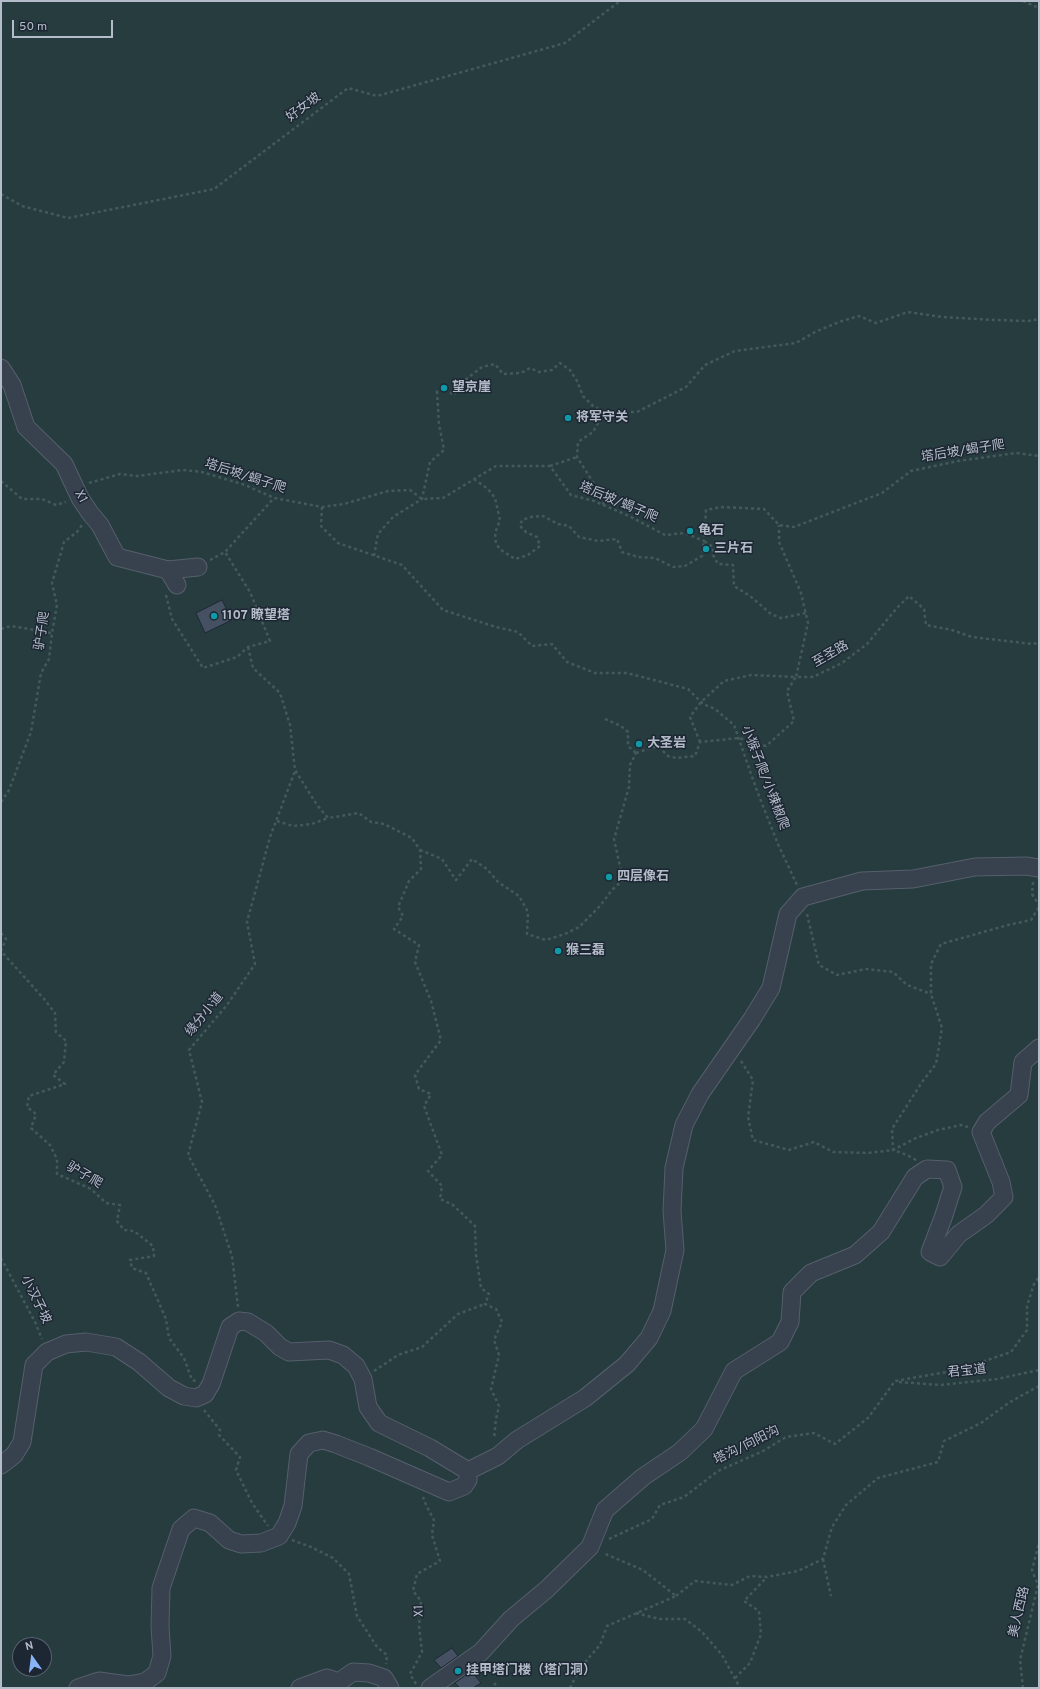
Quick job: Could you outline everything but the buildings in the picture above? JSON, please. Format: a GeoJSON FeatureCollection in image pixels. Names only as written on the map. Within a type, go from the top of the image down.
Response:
{"type":"FeatureCollection","features":[{"type":"Feature","properties":{"kind":"lane","name":"X1"},"geometry":{"type":"LineString","coordinates":[[1,368],[12,385],[26,427],[64,464],[90,513],[100,525],[118,557],[168,570],[198,567]]}},
{"type":"Feature","properties":{"kind":"lane"},"geometry":{"type":"LineString","coordinates":[[168,570],[171,587]]}},
{"type":"Feature","properties":{"kind":"lane"},"geometry":{"type":"LineString","coordinates":[[468,1471],[498,1456],[517,1440],[585,1398],[628,1364],[649,1338],[662,1311],[675,1250],[672,1211],[674,1168],[684,1125],[700,1094],[752,1019],[771,988],[788,914],[803,897],[862,882],[913,879],[976,867],[1037,868]]}},
{"type":"Feature","properties":{"kind":"lane"},"geometry":{"type":"LineString","coordinates":[[430,1688],[480,1652],[511,1620],[547,1589],[590,1547],[605,1510],[643,1477],[680,1452],[704,1429],[734,1371],[780,1342],[790,1322],[792,1292],[812,1273],[855,1255],[881,1232],[915,1178],[927,1169],[947,1170],[953,1187],[930,1252],[940,1256],[959,1234],[986,1215],[1004,1197],[1001,1182],[981,1132],[987,1122],[1019,1095],[1023,1062],[1039,1048]]}},
{"type":"Feature","properties":{"kind":"lane"},"geometry":{"type":"LineString","coordinates":[[1,1465],[14,1455],[22,1442],[34,1365],[47,1352],[66,1344],[86,1342],[116,1347],[139,1362],[169,1388],[184,1396],[196,1398],[205,1394],[211,1384],[230,1327],[239,1321],[248,1322],[266,1333],[280,1347],[289,1352],[330,1350],[344,1354],[356,1366],[364,1379],[368,1407],[379,1423],[430,1448],[468,1471]]}},
{"type":"Feature","properties":{"kind":"lane"},"geometry":{"type":"LineString","coordinates":[[78,1688],[99,1680],[128,1685],[145,1682],[157,1674],[162,1656],[160,1626],[161,1588],[181,1529],[194,1518],[210,1523],[229,1540],[241,1544],[261,1543],[279,1536],[287,1523],[293,1506],[300,1454],[309,1443],[323,1440],[330,1442],[369,1457],[448,1492],[464,1486],[468,1480],[468,1471]]}},
{"type":"Feature","properties":{"kind":"lane"},"geometry":{"type":"LineString","coordinates":[[300,1688],[327,1678],[338,1685],[353,1672],[369,1673],[384,1678],[390,1688]]}},
{"type":"Feature","properties":{"kind":"path","name":"好女坡"},"geometry":{"type":"LineString","coordinates":[[1,194],[22,206],[68,218],[214,189],[348,88],[377,96],[565,43],[620,1]]}},
{"type":"Feature","properties":{"kind":"path"},"geometry":{"type":"LineString","coordinates":[[1023,1],[1039,8]]}},
{"type":"Feature","properties":{"kind":"path"},"geometry":{"type":"LineString","coordinates":[[422,499],[430,462],[444,450],[439,424],[438,390],[444,388],[454,394],[466,380],[482,367],[495,364],[503,374],[521,373],[530,368],[539,372],[552,370],[560,363],[570,370],[583,396],[593,406],[604,412],[637,412],[686,387],[704,365],[735,351],[796,343],[821,330],[859,316],[876,323],[908,312],[942,317],[995,320],[1028,321],[1039,319]]}},
{"type":"Feature","properties":{"kind":"path"},"geometry":{"type":"LineString","coordinates":[[604,412],[594,432],[578,442],[577,457],[598,490],[604,506]]}},
{"type":"Feature","properties":{"kind":"path","name":"塔后坡/蝎子爬"},"geometry":{"type":"LineString","coordinates":[[779,526],[794,527],[882,493],[911,471],[958,460],[1016,453],[1039,456]]}},
{"type":"Feature","properties":{"kind":"path"},"geometry":{"type":"LineString","coordinates":[[374,556],[378,534],[393,517],[422,499],[443,498],[496,466],[550,466],[577,457]]}},
{"type":"Feature","properties":{"kind":"path","name":"塔后坡/蝎子爬"},"geometry":{"type":"LineString","coordinates":[[550,466],[571,495],[629,516],[665,534],[684,533],[704,541]]}},
{"type":"Feature","properties":{"kind":"path","name":"塔后坡/蝎子爬"},"geometry":{"type":"LineString","coordinates":[[1,481],[22,499],[42,499],[56,504],[78,492],[120,474],[137,476],[183,470],[202,472],[244,485],[274,498],[322,507],[344,504],[388,491],[410,490],[422,499]]}},
{"type":"Feature","properties":{"kind":"path"},"geometry":{"type":"LineString","coordinates":[[474,479],[488,489],[495,498],[500,520],[495,532],[496,544],[501,550],[515,559],[528,555],[540,546],[538,536],[526,532],[520,526],[522,520],[531,517],[543,516],[558,524],[568,526],[579,537],[598,541],[617,540],[622,552],[638,557],[655,558],[673,567],[685,566],[702,556],[706,510],[721,507],[764,509],[779,526],[779,542],[801,593],[808,623],[796,677],[787,691],[794,721],[766,746],[739,738],[700,742]]}},
{"type":"Feature","properties":{"kind":"path"},"geometry":{"type":"LineString","coordinates":[[171,587],[172,619],[203,668],[237,657],[248,647],[270,641],[250,592],[225,552],[274,498]]}},
{"type":"Feature","properties":{"kind":"path","name":"小猴子爬/小辣椒爬"},"geometry":{"type":"LineString","coordinates":[[322,507],[321,526],[338,543],[402,564],[443,610],[496,627],[518,632],[532,646],[552,644],[567,662],[595,673],[627,673],[688,689],[701,702],[715,709],[734,725],[757,791],[778,844],[803,897],[818,965],[837,975],[866,969],[892,972],[907,985],[932,994]]}},
{"type":"Feature","properties":{"kind":"path","name":"驴子爬"},"geometry":{"type":"LineString","coordinates":[[1,802],[9,790],[31,732],[41,673],[49,659],[57,605],[52,583],[64,542],[77,532],[90,513]]}},
{"type":"Feature","properties":{"kind":"path"},"geometry":{"type":"LineString","coordinates":[[704,541],[713,547],[713,554],[718,564],[733,565],[734,586],[750,596],[771,614],[781,618],[806,613]]}},
{"type":"Feature","properties":{"kind":"path","name":"至圣路"},"geometry":{"type":"LineString","coordinates":[[796,677],[813,677],[842,663],[867,644],[896,609],[909,596],[924,609],[926,625],[972,636],[1032,644],[1039,643]]}},
{"type":"Feature","properties":{"kind":"path"},"geometry":{"type":"LineString","coordinates":[[1,629],[11,626],[52,633]]}},
{"type":"Feature","properties":{"kind":"path"},"geometry":{"type":"LineString","coordinates":[[248,647],[253,668],[280,693],[290,725],[295,770],[317,805],[328,818]]}},
{"type":"Feature","properties":{"kind":"path"},"geometry":{"type":"LineString","coordinates":[[420,850],[442,859],[456,880],[472,859],[487,869],[498,882],[519,896],[528,912],[527,934],[546,940],[564,934],[579,927],[623,880],[614,839],[629,786],[630,765],[636,753],[658,746],[668,756],[676,758],[695,756],[700,742],[690,717],[701,702],[724,681],[751,675],[796,677]]}},
{"type":"Feature","properties":{"kind":"path"},"geometry":{"type":"LineString","coordinates":[[605,719],[621,726],[628,732],[628,746],[636,753]]}},
{"type":"Feature","properties":{"kind":"path","name":"缘分小道"},"geometry":{"type":"LineString","coordinates":[[239,1321],[232,1256],[215,1205],[188,1155],[202,1102],[189,1050],[227,1005],[255,964],[247,922],[270,837],[295,770]]}},
{"type":"Feature","properties":{"kind":"path"},"geometry":{"type":"LineString","coordinates":[[277,821],[293,826],[312,824],[328,818],[359,813],[371,822],[384,824],[412,838],[420,850],[422,869],[409,881],[398,907],[403,916],[394,930],[419,944],[415,962],[431,1001],[441,1040],[415,1075],[419,1089],[430,1094],[424,1106],[442,1155],[428,1171],[442,1186],[440,1199],[453,1205],[475,1226],[476,1256],[481,1288],[489,1294],[484,1304],[458,1314],[422,1346],[398,1355],[364,1379]]}},
{"type":"Feature","properties":{"kind":"path"},"geometry":{"type":"LineString","coordinates":[[893,1150],[892,1129],[922,1082],[936,1064],[942,1028],[932,994],[932,964],[941,944],[1031,920],[1039,906],[1032,894],[1037,868]]}},
{"type":"Feature","properties":{"kind":"path","name":"驴子爬"},"geometry":{"type":"LineString","coordinates":[[1,933],[6,939],[1,951],[55,1013],[56,1032],[66,1041],[64,1062],[53,1075],[65,1084],[29,1096],[27,1108],[36,1114],[31,1128],[50,1145],[57,1159],[57,1174],[91,1189],[106,1203],[120,1205],[117,1221],[124,1230],[134,1231],[153,1246],[154,1256],[130,1260],[132,1268],[146,1273],[166,1319],[169,1338],[184,1358],[192,1380],[202,1382]]}},
{"type":"Feature","properties":{"kind":"path"},"geometry":{"type":"LineString","coordinates":[[732,1047],[753,1080],[748,1117],[753,1140],[789,1150],[814,1142],[833,1152],[868,1153],[893,1150],[916,1138],[938,1130],[961,1125],[981,1132]]}},
{"type":"Feature","properties":{"kind":"path"},"geometry":{"type":"LineString","coordinates":[[893,1150],[907,1155],[927,1169]]}},
{"type":"Feature","properties":{"kind":"path","name":"小汉子坡"},"geometry":{"type":"LineString","coordinates":[[1,1258],[35,1322],[47,1352]]}},
{"type":"Feature","properties":{"kind":"path"},"geometry":{"type":"LineString","coordinates":[[895,1381],[958,1370],[1011,1352],[1027,1330],[1027,1306],[1034,1284],[1039,1277]]}},
{"type":"Feature","properties":{"kind":"path"},"geometry":{"type":"LineString","coordinates":[[484,1304],[496,1310],[502,1322],[494,1340],[499,1355],[491,1389],[500,1406],[496,1419],[494,1439],[490,1446]]}},
{"type":"Feature","properties":{"kind":"path","name":"君宝道"},"geometry":{"type":"LineString","coordinates":[[895,1381],[940,1385],[997,1379],[1039,1370]]}},
{"type":"Feature","properties":{"kind":"path","name":"塔沟/向阳沟"},"geometry":{"type":"LineString","coordinates":[[590,1547],[652,1519],[660,1505],[684,1497],[718,1471],[762,1451],[786,1437],[814,1433],[835,1444],[868,1418],[895,1381]]}},
{"type":"Feature","properties":{"kind":"path"},"geometry":{"type":"LineString","coordinates":[[832,1596],[823,1559],[832,1527],[846,1505],[878,1478],[938,1462],[944,1441],[981,1423],[1010,1402],[1039,1386]]}},
{"type":"Feature","properties":{"kind":"path","name":"X1"},"geometry":{"type":"LineString","coordinates":[[416,1478],[427,1507],[434,1520],[432,1535],[440,1561],[418,1574],[413,1591],[421,1601],[420,1626],[422,1652],[410,1674],[419,1688]]}},
{"type":"Feature","properties":{"kind":"path","name":"美人西路"},"geometry":{"type":"LineString","coordinates":[[1023,1688],[1020,1660],[1038,1585],[1032,1570],[1039,1543]]}},
{"type":"Feature","properties":{"kind":"path"},"geometry":{"type":"LineString","coordinates":[[590,1547],[643,1570],[676,1596]]}},
{"type":"Feature","properties":{"kind":"path"},"geometry":{"type":"LineString","coordinates":[[570,1688],[580,1668],[600,1645],[607,1626],[676,1596],[695,1581],[732,1585],[750,1576],[767,1577],[798,1571],[823,1559]]}},
{"type":"Feature","properties":{"kind":"path"},"geometry":{"type":"LineString","coordinates":[[735,1678],[750,1663],[761,1634],[759,1611],[744,1601],[767,1577]]}},
{"type":"Feature","properties":{"kind":"path"},"geometry":{"type":"LineString","coordinates":[[636,1613],[659,1619],[685,1619],[702,1632],[722,1655],[740,1688]]}},
{"type":"Feature","properties":{"kind":"path"},"geometry":{"type":"LineString","coordinates":[[494,1683],[498,1688]]}},
{"type":"Feature","properties":{"kind":"green space"},"geometry":{"type":"Polygon","coordinates":[[[1,1],[1039,1],[1039,1688],[1,1688],[1,1]]]}},
{"type":"Feature","properties":{"kind":"place","name":"望京崖"},"geometry":{"type":"Point","coordinates":[444,388]}},
{"type":"Feature","properties":{"kind":"place","name":"将军守关"},"geometry":{"type":"Point","coordinates":[568,418]}},
{"type":"Feature","properties":{"kind":"place","name":"龟石"},"geometry":{"type":"Point","coordinates":[690,531]}},
{"type":"Feature","properties":{"kind":"place","name":"三片石"},"geometry":{"type":"Point","coordinates":[706,549]}},
{"type":"Feature","properties":{"kind":"place","name":"1107 瞭望塔"},"geometry":{"type":"Point","coordinates":[214,616]}},
{"type":"Feature","properties":{"kind":"place","name":"大圣岩"},"geometry":{"type":"Point","coordinates":[639,744]}},
{"type":"Feature","properties":{"kind":"place","name":"四层像石"},"geometry":{"type":"Point","coordinates":[609,877]}},
{"type":"Feature","properties":{"kind":"place","name":"猴三磊"},"geometry":{"type":"Point","coordinates":[558,951]}},
{"type":"Feature","properties":{"kind":"place","name":"挂甲塔门楼（塔门洞）"},"geometry":{"type":"Point","coordinates":[458,1671]}}]}
